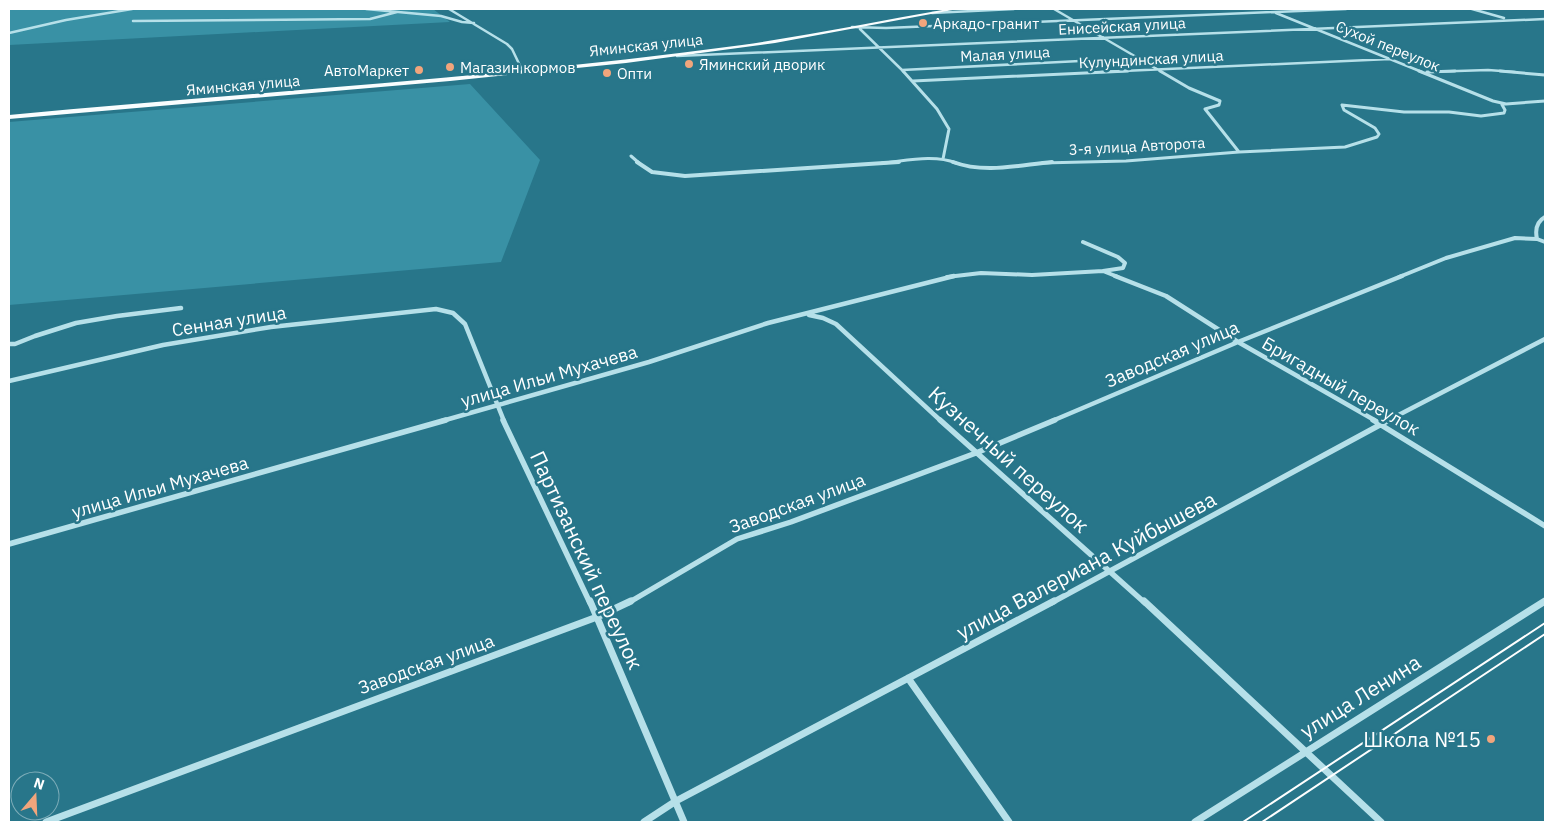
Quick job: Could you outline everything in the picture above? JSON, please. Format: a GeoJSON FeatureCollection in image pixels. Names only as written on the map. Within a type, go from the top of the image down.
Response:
{"type":"FeatureCollection","features":[{"type":"Feature","properties":{"kind":"main road","name":"Яминская улица"},"geometry":{"type":"LineString","coordinates":[[9,117],[385,85],[670,56],[756,44],[955,9]]}},
{"type":"Feature","properties":{"kind":"street"},"geometry":{"type":"LineString","coordinates":[[9,33],[66,20],[132,9]]}},
{"type":"Feature","properties":{"kind":"street"},"geometry":{"type":"LineString","coordinates":[[366,9],[441,16],[462,22],[474,23]]}},
{"type":"Feature","properties":{"kind":"street"},"geometry":{"type":"LineString","coordinates":[[449,9],[507,44],[512,49],[523,72]]}},
{"type":"Feature","properties":{"kind":"street"},"geometry":{"type":"LineString","coordinates":[[929,13],[1014,9]]}},
{"type":"Feature","properties":{"kind":"street"},"geometry":{"type":"LineString","coordinates":[[1054,9],[1189,88],[1220,101],[1219,104],[1205,109],[1239,152]]}},
{"type":"Feature","properties":{"kind":"street","name":"Сухой переулок"},"geometry":{"type":"LineString","coordinates":[[1266,9],[1501,103]]}},
{"type":"Feature","properties":{"kind":"street"},"geometry":{"type":"LineString","coordinates":[[852,27],[886,28],[1346,9]]}},
{"type":"Feature","properties":{"kind":"street"},"geometry":{"type":"LineString","coordinates":[[1472,9],[1509,20]]}},
{"type":"Feature","properties":{"kind":"street"},"geometry":{"type":"LineString","coordinates":[[132,22],[370,19],[397,12]]}},
{"type":"Feature","properties":{"kind":"street","name":"Енисейская улица"},"geometry":{"type":"LineString","coordinates":[[670,56],[1545,19]]}},
{"type":"Feature","properties":{"kind":"street"},"geometry":{"type":"LineString","coordinates":[[852,27],[864,31],[902,70],[931,102],[949,128],[943,159]]}},
{"type":"Feature","properties":{"kind":"street","name":"Малая улица"},"geometry":{"type":"LineString","coordinates":[[902,70],[1139,58]]}},
{"type":"Feature","properties":{"kind":"street","name":"Кулундинская улица"},"geometry":{"type":"LineString","coordinates":[[912,82],[1390,59]]}},
{"type":"Feature","properties":{"kind":"street"},"geometry":{"type":"LineString","coordinates":[[1424,73],[1488,70],[1545,76]]}},
{"type":"Feature","properties":{"kind":"street"},"geometry":{"type":"LineString","coordinates":[[1501,103],[1545,101]]}},
{"type":"Feature","properties":{"kind":"street","name":"3-я улица Авторота"},"geometry":{"type":"LineString","coordinates":[[631,156],[652,172],[693,176],[943,159],[964,166],[990,170],[1058,160],[1126,161],[1239,152],[1345,147],[1377,137],[1379,134],[1375,128],[1344,110],[1342,105],[1404,112],[1449,112],[1487,117],[1504,114],[1505,110],[1501,103]]}},
{"type":"Feature","properties":{"kind":"street"},"geometry":{"type":"LineString","coordinates":[[1545,217],[1540,220],[1535,231],[1537,239],[1545,242]]}},
{"type":"Feature","properties":{"kind":"street","name":"Заводская улица"},"geometry":{"type":"LineString","coordinates":[[46,822],[597,617],[638,598],[737,539],[791,522],[976,453],[1238,342],[1455,255],[1515,238],[1537,239]]}},
{"type":"Feature","properties":{"kind":"street"},"geometry":{"type":"LineString","coordinates":[[1084,242],[1118,257],[1125,263],[1123,268],[1103,271]]}},
{"type":"Feature","properties":{"kind":"street","name":"Бригадный переулок"},"geometry":{"type":"LineString","coordinates":[[1103,271],[1166,296],[1238,342],[1381,424],[1545,526]]}},
{"type":"Feature","properties":{"kind":"street","name":"улица Ильи Мухачева"},"geometry":{"type":"LineString","coordinates":[[9,544],[649,362],[768,324],[960,275],[981,273],[1032,275],[1103,271]]}},
{"type":"Feature","properties":{"kind":"street"},"geometry":{"type":"LineString","coordinates":[[9,350],[15,344],[53,328],[75,322],[181,308]]}},
{"type":"Feature","properties":{"kind":"street","name":"Сенная улица"},"geometry":{"type":"LineString","coordinates":[[9,380],[155,347],[271,327],[424,310],[447,310],[455,315]]}},
{"type":"Feature","properties":{"kind":"street","name":"Кузнечный переулок"},"geometry":{"type":"LineString","coordinates":[[806,314],[823,318],[836,324],[976,453],[1111,571],[1381,822]]}},
{"type":"Feature","properties":{"kind":"street","name":"Партизанский переулок"},"geometry":{"type":"LineString","coordinates":[[455,315],[465,324],[496,405],[597,617],[684,822]]}},
{"type":"Feature","properties":{"kind":"street","name":"улица Валериана Куйбышева"},"geometry":{"type":"LineString","coordinates":[[644,822],[676,802],[1545,338]]}},
{"type":"Feature","properties":{"kind":"street"},"geometry":{"type":"LineString","coordinates":[[9,344],[15,344]]}},
{"type":"Feature","properties":{"kind":"street","name":"улица Ленина"},"geometry":{"type":"LineString","coordinates":[[1195,822],[1545,601]]}},
{"type":"Feature","properties":{"kind":"street"},"geometry":{"type":"LineString","coordinates":[[908,678],[1009,822]]}},
{"type":"Feature","properties":{"kind":"shaded area"},"geometry":{"type":"Polygon","coordinates":[[[9,9],[433,9],[450,22],[9,45],[9,9]]]}},
{"type":"Feature","properties":{"kind":"shaded area"},"geometry":{"type":"Polygon","coordinates":[[[470,84],[540,160],[501,262],[9,305],[9,122],[470,84]]]}},
{"type":"Feature","properties":{"kind":"tram line"},"geometry":{"type":"LineString","coordinates":[[1243,822],[1545,623]]}},
{"type":"Feature","properties":{"kind":"tram line"},"geometry":{"type":"LineString","coordinates":[[1262,822],[1545,634]]}},
{"type":"Feature","properties":{"kind":"place","name":"Аркадо-гранит"},"geometry":{"type":"Point","coordinates":[923,23]}},
{"type":"Feature","properties":{"kind":"place","name":"Яминский дворик"},"geometry":{"type":"Point","coordinates":[689,64]}},
{"type":"Feature","properties":{"kind":"place","name":"Магазин кормов"},"geometry":{"type":"Point","coordinates":[450,67]}},
{"type":"Feature","properties":{"kind":"place","name":"АвтоМаркет"},"geometry":{"type":"Point","coordinates":[419,70]}},
{"type":"Feature","properties":{"kind":"place","name":"Опти"},"geometry":{"type":"Point","coordinates":[607,73]}},
{"type":"Feature","properties":{"kind":"place","name":"Школа №15"},"geometry":{"type":"Point","coordinates":[1491,739]}}]}
